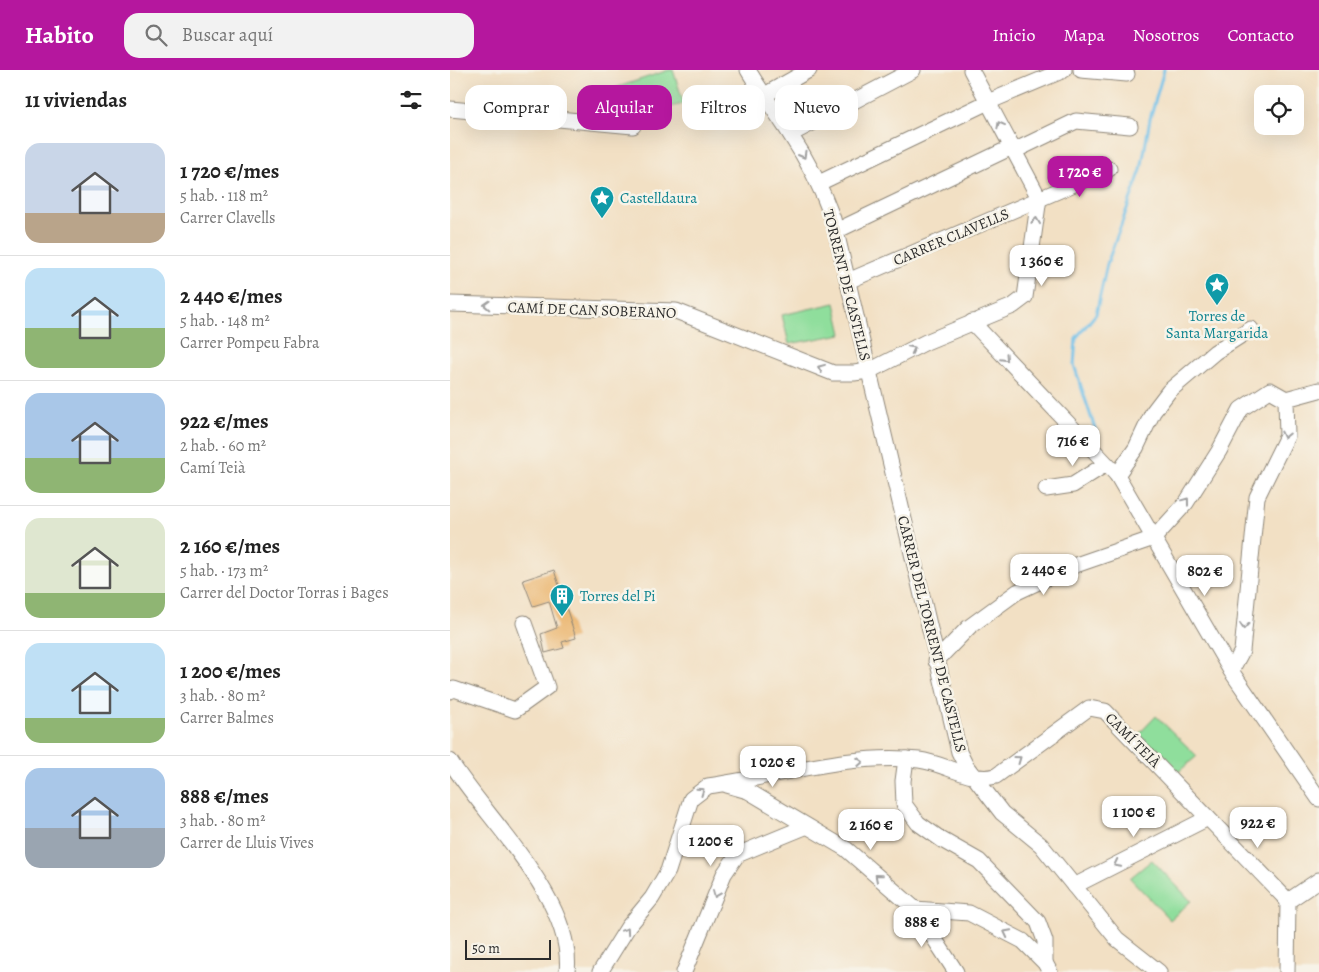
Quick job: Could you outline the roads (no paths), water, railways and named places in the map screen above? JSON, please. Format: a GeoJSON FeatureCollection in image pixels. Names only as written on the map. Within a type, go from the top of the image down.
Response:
{"type":"FeatureCollection","features":[{"type":"Feature","properties":{"kind":"street","name":"TORRENT DE CASTELLS"},"geometry":{"type":"LineString","coordinates":[[748,70],[757,85]]}},
{"type":"Feature","properties":{"kind":"street"},"geometry":{"type":"LineString","coordinates":[[765,95],[810,70]]}},
{"type":"Feature","properties":{"kind":"street"},"geometry":{"type":"LineString","coordinates":[[791,134],[913,70]]}},
{"type":"Feature","properties":{"kind":"street"},"geometry":{"type":"LineString","coordinates":[[970,70],[1040,198]]}},
{"type":"Feature","properties":{"kind":"street"},"geometry":{"type":"LineString","coordinates":[[819,183],[988,102],[1064,70]]}},
{"type":"Feature","properties":{"kind":"street"},"geometry":{"type":"LineString","coordinates":[[1081,70],[1128,74]]}},
{"type":"Feature","properties":{"kind":"street","name":"TORRENT DE CASTELLS"},"geometry":{"type":"LineString","coordinates":[[765,99],[791,134],[819,183],[836,231],[869,371]]}},
{"type":"Feature","properties":{"kind":"street"},"geometry":{"type":"LineString","coordinates":[[450,109],[577,121]]}},
{"type":"Feature","properties":{"kind":"street"},"geometry":{"type":"LineString","coordinates":[[836,231],[1012,147],[1018,148],[1076,121],[1130,126]]}},
{"type":"Feature","properties":{"kind":"street","name":"CARRER CLAVELLS"},"geometry":{"type":"LineString","coordinates":[[848,281],[1109,169]]}},
{"type":"Feature","properties":{"kind":"street","name":"CAMÍ DE CAN SOBERANO"},"geometry":{"type":"LineString","coordinates":[[450,304],[676,311],[833,373],[869,371],[926,342],[1013,306],[1025,297],[1040,198]]}},
{"type":"Feature","properties":{"kind":"street"},"geometry":{"type":"LineString","coordinates":[[972,322],[1117,475],[1231,671],[1319,799]]}},
{"type":"Feature","properties":{"kind":"street"},"geometry":{"type":"LineString","coordinates":[[1117,475],[1136,448],[1153,412],[1169,391],[1215,352],[1251,329]]}},
{"type":"Feature","properties":{"kind":"street","name":"CARRER DEL TORRENT DE CASTELLS"},"geometry":{"type":"LineString","coordinates":[[869,371],[959,752],[966,766],[1002,813],[1041,845],[1117,939],[1159,972]]}},
{"type":"Feature","properties":{"kind":"street"},"geometry":{"type":"LineString","coordinates":[[936,661],[969,627],[1017,592],[1070,567],[1154,538],[1186,503],[1219,451],[1241,409],[1270,390],[1286,399],[1319,390]]}},
{"type":"Feature","properties":{"kind":"street"},"geometry":{"type":"LineString","coordinates":[[1231,671],[1242,651],[1257,497],[1286,436],[1286,399]]}},
{"type":"Feature","properties":{"kind":"street"},"geometry":{"type":"LineString","coordinates":[[1046,489],[1073,485],[1106,464]]}},
{"type":"Feature","properties":{"kind":"street"},"geometry":{"type":"LineString","coordinates":[[450,691],[454,689],[515,710],[546,687],[524,623]]}},
{"type":"Feature","properties":{"kind":"street","name":"CAMÍ TEIÀ"},"geometry":{"type":"LineString","coordinates":[[975,777],[987,778],[996,776],[1089,708],[1106,711],[1288,901]]}},
{"type":"Feature","properties":{"kind":"street"},"geometry":{"type":"LineString","coordinates":[[906,758],[903,781],[904,804],[918,823],[942,840],[979,861],[1038,922],[1044,941],[1047,967]]}},
{"type":"Feature","properties":{"kind":"street"},"geometry":{"type":"LineString","coordinates":[[600,972],[628,927],[652,898],[668,871],[691,799],[708,786],[839,763],[906,758],[944,765],[975,777]]}},
{"type":"Feature","properties":{"kind":"street"},"geometry":{"type":"LineString","coordinates":[[450,761],[534,876],[555,910],[564,932],[568,959],[567,972]]}},
{"type":"Feature","properties":{"kind":"street"},"geometry":{"type":"LineString","coordinates":[[724,784],[748,791],[846,850],[915,909],[956,972]]}},
{"type":"Feature","properties":{"kind":"street"},"geometry":{"type":"LineString","coordinates":[[1074,886],[1208,818]]}},
{"type":"Feature","properties":{"kind":"street"},"geometry":{"type":"LineString","coordinates":[[684,972],[724,874],[738,855],[805,827]]}},
{"type":"Feature","properties":{"kind":"street"},"geometry":{"type":"LineString","coordinates":[[1286,972],[1288,901],[1319,880]]}},
{"type":"Feature","properties":{"kind":"street"},"geometry":{"type":"LineString","coordinates":[[915,909],[969,913],[1023,941],[1047,967]]}},
{"type":"Feature","properties":{"kind":"waterway"},"geometry":{"type":"LineString","coordinates":[[1097,435],[1074,365],[1076,338],[1096,314],[1107,264],[1141,170],[1150,119],[1164,70]]}},
{"type":"Feature","properties":{"kind":"place","name":"Castelldaura"},"geometry":{"type":"Point","coordinates":[602,219]}},
{"type":"Feature","properties":{"kind":"place","name":"Torres de Santa Margarida"},"geometry":{"type":"Point","coordinates":[1217,306]}},
{"type":"Feature","properties":{"kind":"place","name":"Torres del Pi"},"geometry":{"type":"Point","coordinates":[562,617]}}]}
